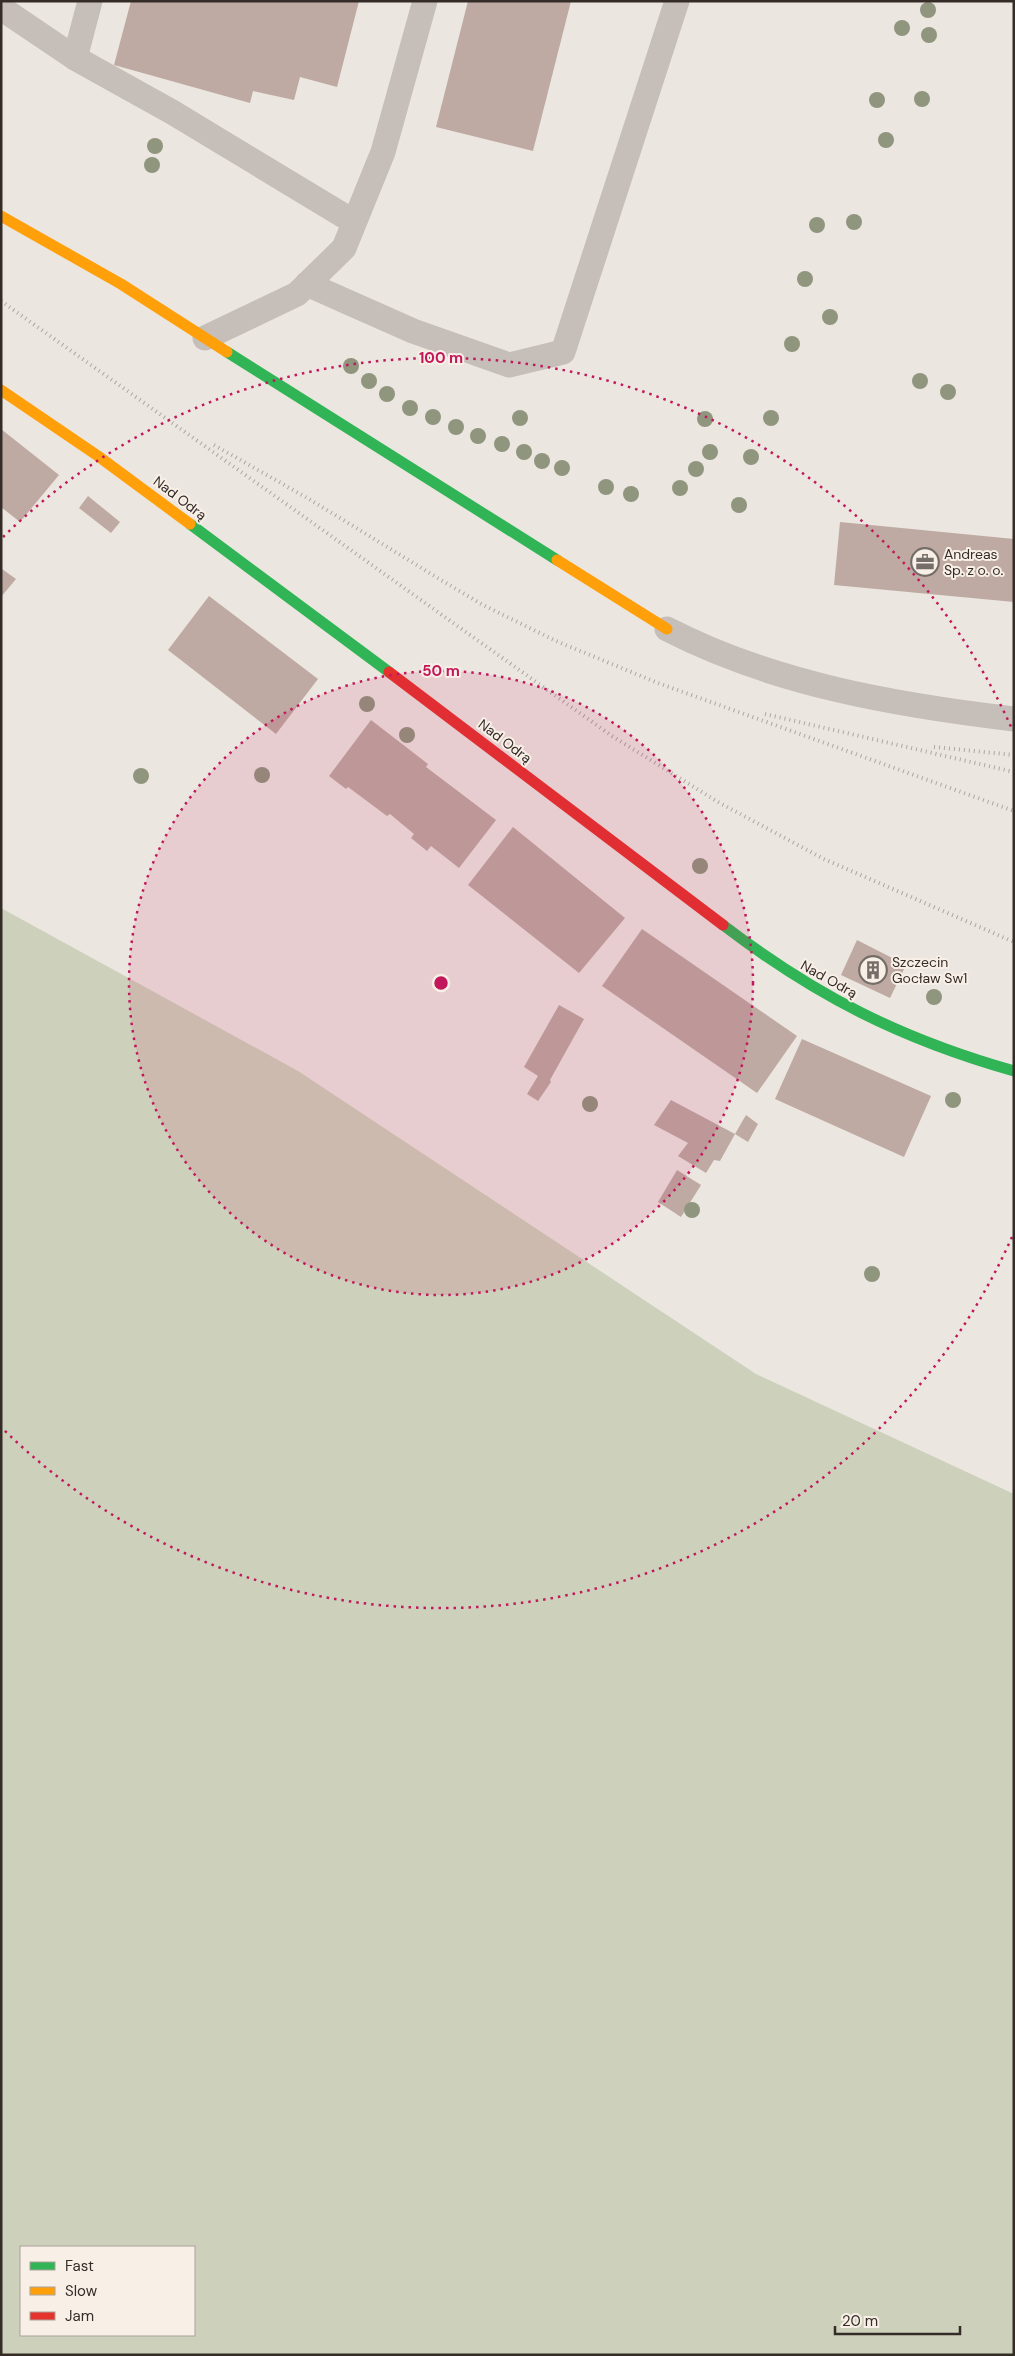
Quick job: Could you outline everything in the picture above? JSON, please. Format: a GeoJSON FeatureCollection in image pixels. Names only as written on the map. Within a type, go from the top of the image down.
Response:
{"type":"FeatureCollection","features":[{"type":"Feature","properties":{"kind":"street"},"geometry":{"type":"LineString","coordinates":[[1,216],[122,284],[667,629]]}},
{"type":"Feature","properties":{"kind":"street","name":"Nad Odrą"},"geometry":{"type":"LineString","coordinates":[[1,390],[98,456],[335,632],[770,961],[820,993],[874,1020],[939,1048],[1014,1071]]}},
{"type":"Feature","properties":{"kind":"lane"},"geometry":{"type":"LineString","coordinates":[[76,58],[90,1]]}},
{"type":"Feature","properties":{"kind":"lane"},"geometry":{"type":"LineString","coordinates":[[205,338],[297,294],[344,248],[383,152],[425,1]]}},
{"type":"Feature","properties":{"kind":"lane"},"geometry":{"type":"LineString","coordinates":[[307,284],[413,331],[509,365],[563,352],[677,1]]}},
{"type":"Feature","properties":{"kind":"lane"},"geometry":{"type":"LineString","coordinates":[[1,8],[76,58],[172,112],[354,222]]}},
{"type":"Feature","properties":{"kind":"lane"},"geometry":{"type":"LineString","coordinates":[[667,629],[734,659],[818,686],[949,711],[1014,719]]}},
{"type":"Feature","properties":{"kind":"green space"},"geometry":{"type":"Polygon","coordinates":[[[1,908],[298,1071],[756,1374],[1014,1494],[1014,2355],[1,2355],[1,908]]]}},
{"type":"Feature","properties":{"kind":"building"},"geometry":{"type":"Polygon","coordinates":[[[131,1],[359,1],[337,87],[300,77],[294,100],[253,91],[250,103],[114,65],[131,1]]]}},
{"type":"Feature","properties":{"kind":"building"},"geometry":{"type":"Polygon","coordinates":[[[468,1],[571,1],[533,151],[436,127],[468,1]]]}},
{"type":"Feature","properties":{"kind":"building"},"geometry":{"type":"Polygon","coordinates":[[[1,429],[59,475],[20,522],[1,507],[1,429]]]}},
{"type":"Feature","properties":{"kind":"building"},"geometry":{"type":"Polygon","coordinates":[[[88,496],[120,522],[111,533],[79,508],[88,496]]]}},
{"type":"Feature","properties":{"kind":"building","name":"Andreas Sp. z o. o."},"geometry":{"type":"Polygon","coordinates":[[[840,522],[1014,539],[1014,602],[834,585],[840,522]]]}},
{"type":"Feature","properties":{"kind":"building"},"geometry":{"type":"Polygon","coordinates":[[[1,570],[16,579],[1,597],[1,570]]]}},
{"type":"Feature","properties":{"kind":"building"},"geometry":{"type":"Polygon","coordinates":[[[209,596],[318,679],[276,734],[168,650],[209,596]]]}},
{"type":"Feature","properties":{"kind":"building"},"geometry":{"type":"Polygon","coordinates":[[[371,720],[428,764],[426,767],[496,820],[459,868],[431,846],[427,851],[411,838],[414,834],[390,814],[387,816],[348,787],[346,789],[329,776],[371,720]]]}},
{"type":"Feature","properties":{"kind":"building"},"geometry":{"type":"Polygon","coordinates":[[[513,827],[625,918],[579,973],[468,885],[513,827]]]}},
{"type":"Feature","properties":{"kind":"building"},"geometry":{"type":"Polygon","coordinates":[[[642,929],[797,1036],[757,1093],[602,986],[642,929]]]}},
{"type":"Feature","properties":{"kind":"building","name":"Szczecin Gocław Sw1"},"geometry":{"type":"Polygon","coordinates":[[[857,940],[906,965],[890,998],[841,975],[857,940]]]}},
{"type":"Feature","properties":{"kind":"building"},"geometry":{"type":"Polygon","coordinates":[[[559,1005],[584,1019],[550,1080],[551,1082],[538,1101],[527,1094],[538,1076],[524,1067],[559,1005]]]}},
{"type":"Feature","properties":{"kind":"building"},"geometry":{"type":"Polygon","coordinates":[[[802,1039],[931,1096],[904,1157],[775,1099],[802,1039]]]}},
{"type":"Feature","properties":{"kind":"building"},"geometry":{"type":"Polygon","coordinates":[[[671,1100],[735,1134],[720,1161],[714,1160],[706,1173],[678,1156],[688,1143],[654,1125],[671,1100]]]}},
{"type":"Feature","properties":{"kind":"building"},"geometry":{"type":"Polygon","coordinates":[[[746,1115],[758,1124],[748,1142],[735,1134],[746,1115]]]}},
{"type":"Feature","properties":{"kind":"building"},"geometry":{"type":"Polygon","coordinates":[[[677,1170],[701,1185],[681,1217],[658,1202],[677,1170]]]}},
{"type":"Feature","properties":{"kind":"railway"},"geometry":{"type":"LineString","coordinates":[[1,301],[612,736],[718,802],[824,859],[1014,942]]}},
{"type":"Feature","properties":{"kind":"railway"},"geometry":{"type":"LineString","coordinates":[[214,445],[309,499],[483,605],[556,641],[658,683],[1014,811]]}},
{"type":"Feature","properties":{"kind":"railway"},"geometry":{"type":"LineString","coordinates":[[765,714],[1014,772]]}},
{"type":"Feature","properties":{"kind":"railway"},"geometry":{"type":"LineString","coordinates":[[934,747],[1014,755]]}},
{"type":"Feature","properties":{"kind":"traffic: fast"},"geometry":{"type":"LineString","coordinates":[[227,352],[557,560]]}},
{"type":"Feature","properties":{"kind":"traffic: fast"},"geometry":{"type":"LineString","coordinates":[[190,524],[389,672]]}},
{"type":"Feature","properties":{"kind":"traffic: fast"},"geometry":{"type":"LineString","coordinates":[[723,925],[792,973],[861,1013],[934,1045],[1014,1071]]}},
{"type":"Feature","properties":{"kind":"traffic: slow"},"geometry":{"type":"LineString","coordinates":[[1,216],[121,284],[227,352]]}},
{"type":"Feature","properties":{"kind":"traffic: slow"},"geometry":{"type":"LineString","coordinates":[[1,390],[98,456],[190,524]]}},
{"type":"Feature","properties":{"kind":"traffic: slow"},"geometry":{"type":"LineString","coordinates":[[557,560],[667,629]]}},
{"type":"Feature","properties":{"kind":"traffic: jam"},"geometry":{"type":"LineString","coordinates":[[389,672],[723,925]]}},
{"type":"Feature","properties":{"kind":"place","name":"Andreas Sp. z o. o."},"geometry":{"type":"Point","coordinates":[925,562]}},
{"type":"Feature","properties":{"kind":"place","name":"Szczecin Gocław Sw1"},"geometry":{"type":"Point","coordinates":[873,970]}}]}
